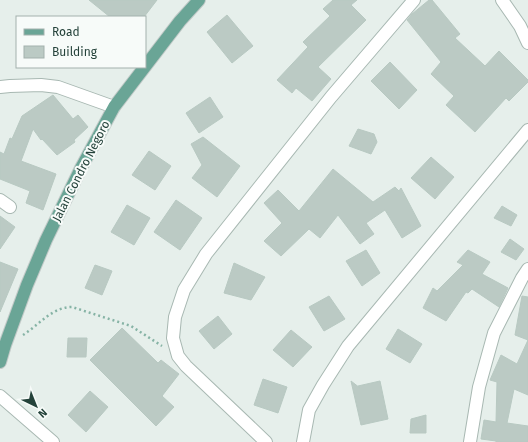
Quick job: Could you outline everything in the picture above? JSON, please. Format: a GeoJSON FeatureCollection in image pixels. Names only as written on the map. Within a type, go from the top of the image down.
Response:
{"type":"FeatureCollection","features":[{"type":"Feature","properties":{"kind":"main road","name":"Jalan Condro Negoro"},"geometry":{"type":"LineString","coordinates":[[146,65],[180,21],[199,0]]}},
{"type":"Feature","properties":{"kind":"main road","name":"Jalan Condro Negoro"},"geometry":{"type":"LineString","coordinates":[[0,362],[27,285],[46,240],[81,168],[114,107],[144,68]]}},
{"type":"Feature","properties":{"kind":"street"},"geometry":{"type":"LineString","coordinates":[[266,442],[186,366],[178,356],[173,338],[175,317],[184,290],[206,254],[331,97],[414,0]]}},
{"type":"Feature","properties":{"kind":"street"},"geometry":{"type":"LineString","coordinates":[[502,0],[524,24],[528,43]]}},
{"type":"Feature","properties":{"kind":"street"},"geometry":{"type":"LineString","coordinates":[[0,87],[41,85],[58,87],[114,107]]}},
{"type":"Feature","properties":{"kind":"street"},"geometry":{"type":"LineString","coordinates":[[303,442],[309,410],[348,346],[528,130]]}},
{"type":"Feature","properties":{"kind":"street"},"geometry":{"type":"LineString","coordinates":[[0,200],[10,207]]}},
{"type":"Feature","properties":{"kind":"street"},"geometry":{"type":"LineString","coordinates":[[470,442],[479,387],[494,333],[528,269]]}},
{"type":"Feature","properties":{"kind":"street"},"geometry":{"type":"LineString","coordinates":[[0,396],[53,442]]}},
{"type":"Feature","properties":{"kind":"path"},"geometry":{"type":"LineString","coordinates":[[5,345],[27,333],[40,321],[55,311],[66,307],[72,307],[131,326],[178,356]]}},
{"type":"Feature","properties":{"kind":"building"},"geometry":{"type":"Polygon","coordinates":[[[89,0],[157,0],[145,16],[109,16],[89,0]]]}},
{"type":"Feature","properties":{"kind":"building"},"geometry":{"type":"Polygon","coordinates":[[[333,0],[357,0],[351,5],[366,20],[318,67],[331,79],[312,101],[296,88],[292,93],[277,80],[308,47],[303,42],[330,16],[323,9],[333,0]]]}},
{"type":"Feature","properties":{"kind":"building"},"geometry":{"type":"Polygon","coordinates":[[[429,0],[432,0],[460,34],[455,38],[485,66],[499,51],[528,80],[528,82],[509,101],[506,98],[475,132],[446,105],[454,96],[431,74],[441,62],[407,20],[429,0]]]}},
{"type":"Feature","properties":{"kind":"building"},"geometry":{"type":"Polygon","coordinates":[[[227,15],[253,46],[232,63],[207,32],[227,15]]]}},
{"type":"Feature","properties":{"kind":"building"},"geometry":{"type":"Polygon","coordinates":[[[390,62],[417,90],[399,109],[371,81],[390,62]]]}},
{"type":"Feature","properties":{"kind":"building"},"geometry":{"type":"Polygon","coordinates":[[[53,95],[73,119],[78,115],[88,127],[74,140],[75,142],[57,155],[42,139],[41,140],[33,129],[21,161],[56,174],[43,210],[26,203],[30,191],[0,179],[0,152],[4,154],[10,138],[12,139],[22,116],[53,95]]]}},
{"type":"Feature","properties":{"kind":"building"},"geometry":{"type":"Polygon","coordinates":[[[210,97],[223,117],[199,133],[186,113],[210,97]]]}},
{"type":"Feature","properties":{"kind":"building"},"geometry":{"type":"Polygon","coordinates":[[[358,129],[374,134],[377,142],[371,154],[349,146],[358,129]]]}},
{"type":"Feature","properties":{"kind":"building"},"geometry":{"type":"Polygon","coordinates":[[[203,137],[240,166],[217,197],[192,178],[202,165],[191,144],[203,137]]]}},
{"type":"Feature","properties":{"kind":"building"},"geometry":{"type":"Polygon","coordinates":[[[149,151],[171,166],[155,190],[132,175],[149,151]]]}},
{"type":"Feature","properties":{"kind":"building"},"geometry":{"type":"Polygon","coordinates":[[[431,157],[454,177],[435,199],[411,178],[431,157]]]}},
{"type":"Feature","properties":{"kind":"building"},"geometry":{"type":"Polygon","coordinates":[[[333,169],[373,202],[395,187],[399,191],[401,188],[421,226],[402,238],[385,210],[366,223],[374,234],[360,244],[338,215],[320,238],[309,229],[281,256],[264,241],[282,223],[264,203],[278,190],[299,211],[333,169]]]}},
{"type":"Feature","properties":{"kind":"building"},"geometry":{"type":"Polygon","coordinates":[[[176,200],[202,218],[180,250],[154,232],[176,200]]]}},
{"type":"Feature","properties":{"kind":"building"},"geometry":{"type":"Polygon","coordinates":[[[127,205],[150,218],[134,245],[111,232],[127,205]]]}},
{"type":"Feature","properties":{"kind":"building"},"geometry":{"type":"Polygon","coordinates":[[[502,206],[517,215],[511,226],[494,218],[502,206]]]}},
{"type":"Feature","properties":{"kind":"building"},"geometry":{"type":"Polygon","coordinates":[[[0,216],[15,227],[0,249],[0,216]]]}},
{"type":"Feature","properties":{"kind":"building"},"geometry":{"type":"Polygon","coordinates":[[[510,239],[524,249],[516,260],[501,252],[510,239]]]}},
{"type":"Feature","properties":{"kind":"building"},"geometry":{"type":"Polygon","coordinates":[[[366,250],[380,273],[362,286],[346,261],[366,250]]]}},
{"type":"Feature","properties":{"kind":"building"},"geometry":{"type":"Polygon","coordinates":[[[468,250],[490,262],[482,274],[508,288],[499,307],[472,289],[468,293],[466,292],[446,321],[423,308],[433,288],[437,291],[463,265],[457,262],[468,250]]]}},
{"type":"Feature","properties":{"kind":"building"},"geometry":{"type":"Polygon","coordinates":[[[0,262],[18,269],[0,312],[0,262]]]}},
{"type":"Feature","properties":{"kind":"building"},"geometry":{"type":"Polygon","coordinates":[[[234,263],[265,277],[251,300],[224,293],[234,263]]]}},
{"type":"Feature","properties":{"kind":"building"},"geometry":{"type":"Polygon","coordinates":[[[95,265],[112,271],[102,295],[85,288],[95,265]]]}},
{"type":"Feature","properties":{"kind":"building"},"geometry":{"type":"Polygon","coordinates":[[[329,296],[345,319],[324,331],[309,307],[329,296]]]}},
{"type":"Feature","properties":{"kind":"building"},"geometry":{"type":"Polygon","coordinates":[[[522,296],[528,297],[528,340],[515,335],[522,296]]]}},
{"type":"Feature","properties":{"kind":"building"},"geometry":{"type":"Polygon","coordinates":[[[218,316],[232,334],[214,349],[199,331],[218,316]]]}},
{"type":"Feature","properties":{"kind":"building"},"geometry":{"type":"Polygon","coordinates":[[[122,328],[158,363],[161,360],[179,374],[162,396],[174,407],[156,426],[90,360],[122,328]]]}},
{"type":"Feature","properties":{"kind":"building"},"geometry":{"type":"Polygon","coordinates":[[[398,329],[422,344],[410,363],[386,349],[398,329]]]}},
{"type":"Feature","properties":{"kind":"building"},"geometry":{"type":"Polygon","coordinates":[[[291,330],[312,347],[293,367],[273,350],[291,330]]]}},
{"type":"Feature","properties":{"kind":"building"},"geometry":{"type":"Polygon","coordinates":[[[68,338],[87,338],[86,357],[67,357],[68,338]]]}},
{"type":"Feature","properties":{"kind":"building"},"geometry":{"type":"Polygon","coordinates":[[[528,340],[528,395],[514,389],[507,423],[528,426],[528,442],[496,442],[481,439],[484,420],[496,422],[497,382],[490,380],[501,355],[517,364],[528,340]]]}},
{"type":"Feature","properties":{"kind":"building"},"geometry":{"type":"Polygon","coordinates":[[[263,379],[287,387],[278,413],[254,405],[263,379]]]}},
{"type":"Feature","properties":{"kind":"building"},"geometry":{"type":"Polygon","coordinates":[[[351,381],[360,388],[358,386],[380,381],[388,419],[361,425],[351,381]]]}},
{"type":"Feature","properties":{"kind":"building"},"geometry":{"type":"Polygon","coordinates":[[[90,391],[108,407],[86,432],[68,415],[90,391]]]}},
{"type":"Feature","properties":{"kind":"building"},"geometry":{"type":"Polygon","coordinates":[[[426,415],[426,433],[410,433],[411,419],[426,415]]]}}]}
